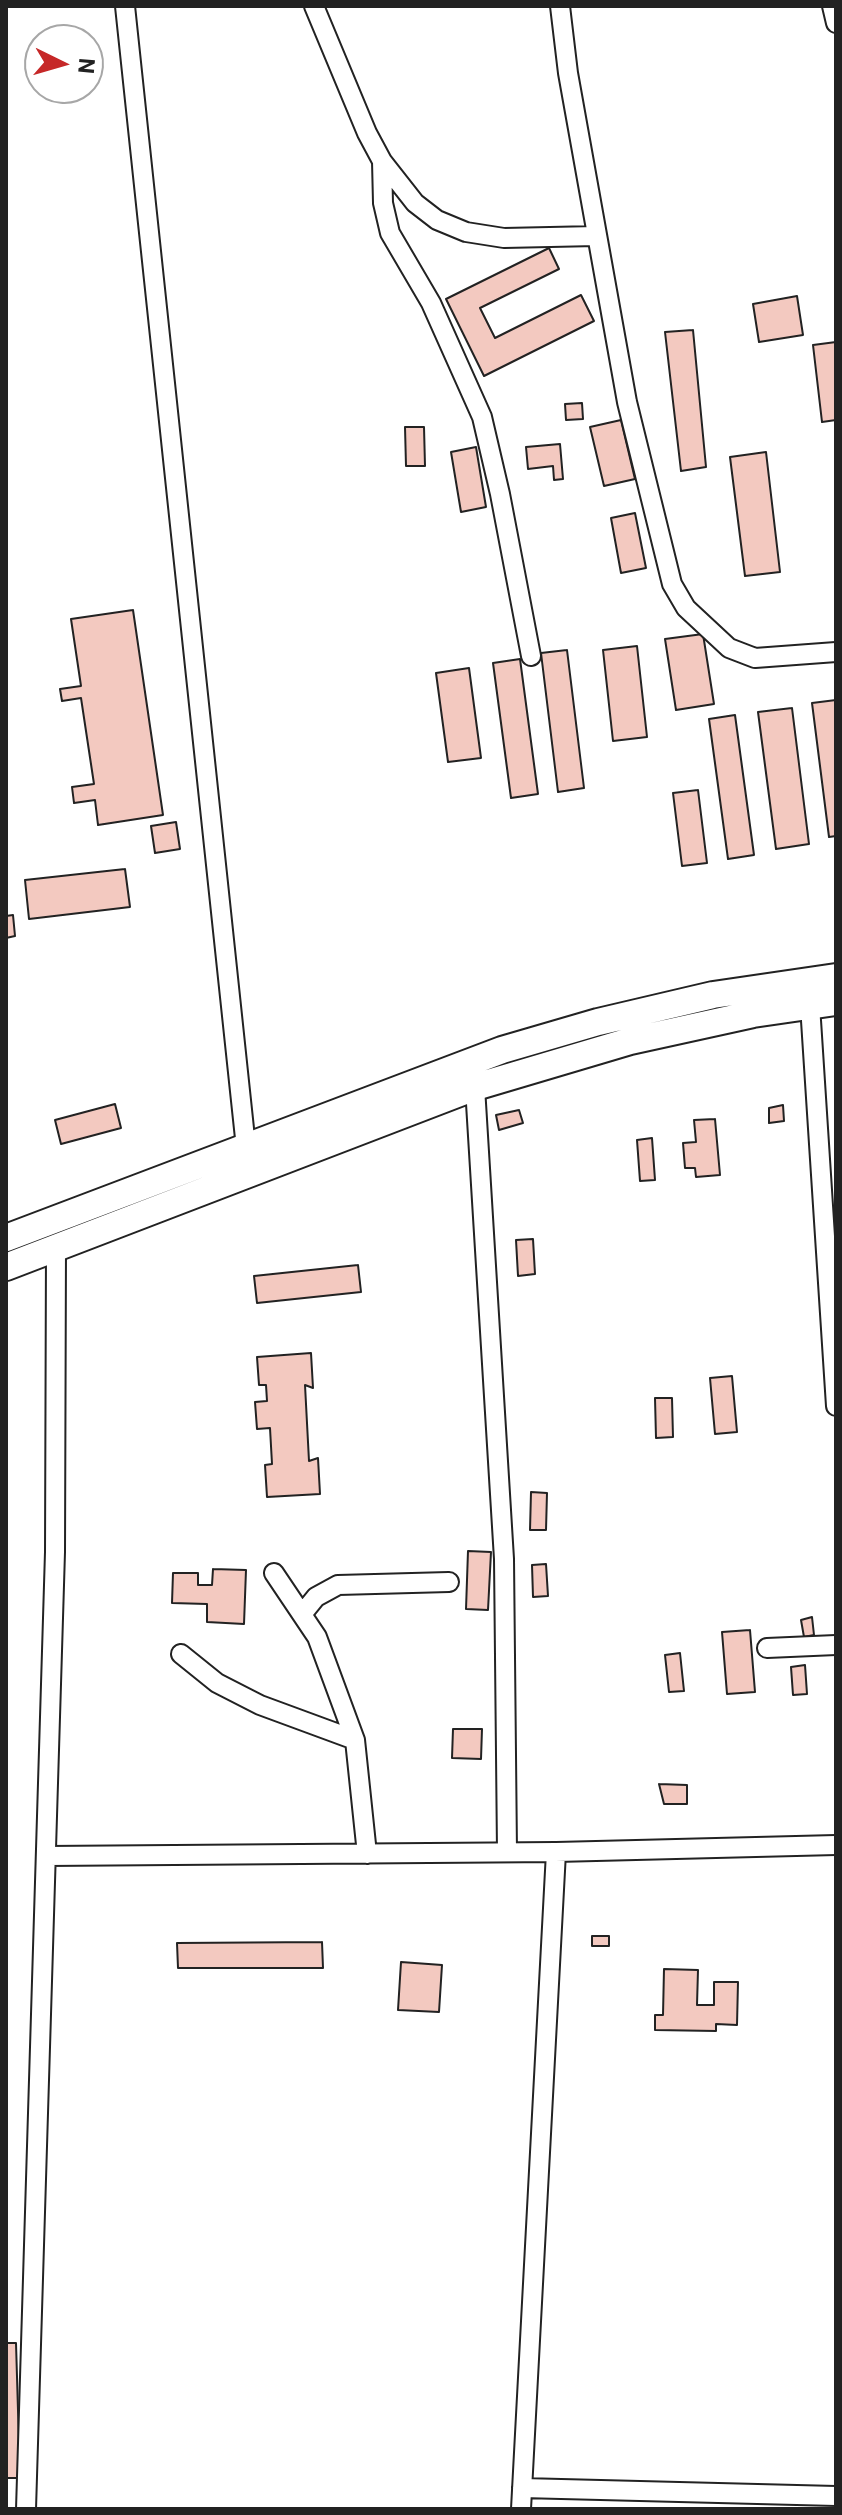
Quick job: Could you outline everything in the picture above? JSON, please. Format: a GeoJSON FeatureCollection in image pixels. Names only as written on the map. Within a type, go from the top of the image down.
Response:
{"type":"FeatureCollection","features":[{"type":"Feature","properties":{"kind":"main road"},"geometry":{"type":"LineString","coordinates":[[6,1238],[502,1050],[598,1022],[713,995],[836,977]]}},
{"type":"Feature","properties":{"kind":"main road"},"geometry":{"type":"LineString","coordinates":[[6,1267],[475,1087],[630,1041],[823,1003]]}},
{"type":"Feature","properties":{"kind":"street"},"geometry":{"type":"LineString","coordinates":[[125,6],[250,1172]]}},
{"type":"Feature","properties":{"kind":"street"},"geometry":{"type":"LineString","coordinates":[[314,6],[382,161],[415,203],[437,220],[466,232],[504,238],[596,236]]}},
{"type":"Feature","properties":{"kind":"street"},"geometry":{"type":"LineString","coordinates":[[560,6],[596,236],[627,402],[672,584],[686,608],[729,648],[755,658],[836,652]]}},
{"type":"Feature","properties":{"kind":"street"},"geometry":{"type":"LineString","coordinates":[[832,6],[836,23]]}},
{"type":"Feature","properties":{"kind":"street"},"geometry":{"type":"LineString","coordinates":[[382,161],[383,203],[390,233],[431,303],[482,417],[531,656]]}},
{"type":"Feature","properties":{"kind":"street"},"geometry":{"type":"LineString","coordinates":[[823,1003],[836,1406]]}},
{"type":"Feature","properties":{"kind":"street"},"geometry":{"type":"LineString","coordinates":[[475,1087],[504,1559],[507,1852]]}},
{"type":"Feature","properties":{"kind":"street"},"geometry":{"type":"LineString","coordinates":[[26,2509],[58,1411],[56,1248]]}},
{"type":"Feature","properties":{"kind":"street"},"geometry":{"type":"LineString","coordinates":[[274,1573],[317,1637],[355,1740],[367,1854]]}},
{"type":"Feature","properties":{"kind":"street"},"geometry":{"type":"LineString","coordinates":[[303,1613],[316,1597],[338,1585],[449,1582]]}},
{"type":"Feature","properties":{"kind":"street"},"geometry":{"type":"LineString","coordinates":[[767,1648],[836,1645]]}},
{"type":"Feature","properties":{"kind":"street"},"geometry":{"type":"LineString","coordinates":[[181,1654],[217,1683],[260,1705],[355,1740]]}},
{"type":"Feature","properties":{"kind":"street"},"geometry":{"type":"LineString","coordinates":[[47,1856],[556,1852],[836,1845]]}},
{"type":"Feature","properties":{"kind":"street"},"geometry":{"type":"LineString","coordinates":[[521,2509],[556,1852]]}},
{"type":"Feature","properties":{"kind":"street"},"geometry":{"type":"LineString","coordinates":[[522,2488],[836,2496]]}},
{"type":"Feature","properties":{"kind":"building"},"geometry":{"type":"Polygon","coordinates":[[[549,248],[559,269],[480,308],[495,338],[581,295],[594,321],[484,376],[446,299],[549,248]]]}},
{"type":"Feature","properties":{"kind":"building"},"geometry":{"type":"Polygon","coordinates":[[[797,296],[803,335],[759,342],[753,304],[797,296]]]}},
{"type":"Feature","properties":{"kind":"building"},"geometry":{"type":"Polygon","coordinates":[[[693,330],[706,467],[681,471],[665,332],[693,330]]]}},
{"type":"Feature","properties":{"kind":"building"},"geometry":{"type":"Polygon","coordinates":[[[836,342],[836,420],[822,422],[813,345],[836,342]]]}},
{"type":"Feature","properties":{"kind":"building"},"geometry":{"type":"Polygon","coordinates":[[[582,403],[583,419],[566,420],[565,404],[582,403]]]}},
{"type":"Feature","properties":{"kind":"building"},"geometry":{"type":"Polygon","coordinates":[[[621,420],[635,479],[604,486],[590,427],[621,420]]]}},
{"type":"Feature","properties":{"kind":"building"},"geometry":{"type":"Polygon","coordinates":[[[405,427],[424,427],[425,466],[406,466],[405,427]]]}},
{"type":"Feature","properties":{"kind":"building"},"geometry":{"type":"Polygon","coordinates":[[[560,444],[563,479],[554,480],[553,466],[528,469],[526,447],[560,444]]]}},
{"type":"Feature","properties":{"kind":"building"},"geometry":{"type":"Polygon","coordinates":[[[476,447],[486,507],[461,512],[451,452],[476,447]]]}},
{"type":"Feature","properties":{"kind":"building"},"geometry":{"type":"Polygon","coordinates":[[[766,452],[780,572],[745,576],[730,457],[766,452]]]}},
{"type":"Feature","properties":{"kind":"building"},"geometry":{"type":"Polygon","coordinates":[[[635,513],[646,568],[621,573],[611,518],[635,513]]]}},
{"type":"Feature","properties":{"kind":"building"},"geometry":{"type":"Polygon","coordinates":[[[133,610],[163,815],[98,825],[95,800],[74,803],[72,787],[94,784],[81,698],[62,701],[60,689],[81,686],[71,619],[133,610]]]}},
{"type":"Feature","properties":{"kind":"building"},"geometry":{"type":"Polygon","coordinates":[[[703,634],[714,704],[676,710],[665,639],[703,634]]]}},
{"type":"Feature","properties":{"kind":"building"},"geometry":{"type":"Polygon","coordinates":[[[637,646],[647,737],[613,741],[603,650],[637,646]]]}},
{"type":"Feature","properties":{"kind":"building"},"geometry":{"type":"Polygon","coordinates":[[[567,650],[584,788],[558,792],[541,653],[567,650]]]}},
{"type":"Feature","properties":{"kind":"building"},"geometry":{"type":"Polygon","coordinates":[[[520,659],[538,794],[511,798],[493,663],[520,659]]]}},
{"type":"Feature","properties":{"kind":"building"},"geometry":{"type":"Polygon","coordinates":[[[469,668],[481,758],[448,762],[436,673],[469,668]]]}},
{"type":"Feature","properties":{"kind":"building"},"geometry":{"type":"Polygon","coordinates":[[[836,700],[836,836],[829,837],[812,703],[836,700]]]}},
{"type":"Feature","properties":{"kind":"building"},"geometry":{"type":"Polygon","coordinates":[[[792,708],[809,844],[776,849],[758,712],[792,708]]]}},
{"type":"Feature","properties":{"kind":"building"},"geometry":{"type":"Polygon","coordinates":[[[735,715],[754,855],[728,859],[709,719],[735,715]]]}},
{"type":"Feature","properties":{"kind":"building"},"geometry":{"type":"Polygon","coordinates":[[[698,790],[707,863],[682,866],[673,793],[698,790]]]}},
{"type":"Feature","properties":{"kind":"building"},"geometry":{"type":"Polygon","coordinates":[[[176,822],[180,849],[155,853],[151,826],[176,822]]]}},
{"type":"Feature","properties":{"kind":"building"},"geometry":{"type":"Polygon","coordinates":[[[125,869],[130,907],[29,919],[25,880],[125,869]]]}},
{"type":"Feature","properties":{"kind":"building"},"geometry":{"type":"Polygon","coordinates":[[[13,915],[15,936],[6,938],[6,916],[13,915]]]}},
{"type":"Feature","properties":{"kind":"building"},"geometry":{"type":"Polygon","coordinates":[[[115,1104],[121,1128],[61,1144],[55,1120],[115,1104]]]}},
{"type":"Feature","properties":{"kind":"building"},"geometry":{"type":"Polygon","coordinates":[[[783,1105],[784,1121],[769,1123],[769,1108],[783,1105]]]}},
{"type":"Feature","properties":{"kind":"building"},"geometry":{"type":"Polygon","coordinates":[[[519,1110],[523,1123],[499,1130],[496,1115],[519,1110]]]}},
{"type":"Feature","properties":{"kind":"building"},"geometry":{"type":"Polygon","coordinates":[[[715,1119],[720,1175],[696,1177],[695,1168],[685,1168],[683,1143],[696,1142],[694,1120],[715,1119]]]}},
{"type":"Feature","properties":{"kind":"building"},"geometry":{"type":"Polygon","coordinates":[[[652,1138],[655,1180],[640,1181],[637,1140],[652,1138]]]}},
{"type":"Feature","properties":{"kind":"building"},"geometry":{"type":"Polygon","coordinates":[[[533,1239],[535,1274],[518,1276],[516,1240],[533,1239]]]}},
{"type":"Feature","properties":{"kind":"building"},"geometry":{"type":"Polygon","coordinates":[[[358,1265],[361,1292],[257,1303],[254,1276],[358,1265]]]}},
{"type":"Feature","properties":{"kind":"building"},"geometry":{"type":"Polygon","coordinates":[[[311,1353],[313,1388],[305,1385],[309,1461],[318,1458],[320,1494],[267,1497],[265,1465],[272,1464],[270,1428],[257,1429],[255,1402],[267,1401],[266,1385],[259,1385],[257,1357],[311,1353]]]}},
{"type":"Feature","properties":{"kind":"building"},"geometry":{"type":"Polygon","coordinates":[[[732,1376],[737,1432],[715,1434],[710,1378],[732,1376]]]}},
{"type":"Feature","properties":{"kind":"building"},"geometry":{"type":"Polygon","coordinates":[[[655,1398],[672,1398],[673,1437],[656,1438],[655,1398]]]}},
{"type":"Feature","properties":{"kind":"building"},"geometry":{"type":"Polygon","coordinates":[[[531,1492],[547,1493],[546,1530],[530,1530],[531,1492]]]}},
{"type":"Feature","properties":{"kind":"building"},"geometry":{"type":"Polygon","coordinates":[[[468,1551],[491,1552],[488,1610],[466,1609],[468,1551]]]}},
{"type":"Feature","properties":{"kind":"building"},"geometry":{"type":"Polygon","coordinates":[[[546,1564],[548,1596],[533,1597],[532,1565],[546,1564]]]}},
{"type":"Feature","properties":{"kind":"building"},"geometry":{"type":"Polygon","coordinates":[[[213,1569],[246,1570],[244,1624],[207,1622],[207,1604],[172,1603],[173,1573],[198,1573],[198,1585],[212,1585],[213,1569]]]}},
{"type":"Feature","properties":{"kind":"building"},"geometry":{"type":"Polygon","coordinates":[[[812,1617],[814,1635],[804,1637],[801,1620],[812,1617]]]}},
{"type":"Feature","properties":{"kind":"building"},"geometry":{"type":"Polygon","coordinates":[[[750,1630],[755,1692],[727,1694],[722,1632],[750,1630]]]}},
{"type":"Feature","properties":{"kind":"building"},"geometry":{"type":"Polygon","coordinates":[[[680,1653],[684,1691],[669,1692],[665,1655],[680,1653]]]}},
{"type":"Feature","properties":{"kind":"building"},"geometry":{"type":"Polygon","coordinates":[[[805,1665],[807,1694],[793,1695],[791,1667],[805,1665]]]}},
{"type":"Feature","properties":{"kind":"building"},"geometry":{"type":"Polygon","coordinates":[[[453,1729],[482,1729],[481,1759],[452,1758],[453,1729]]]}},
{"type":"Feature","properties":{"kind":"building"},"geometry":{"type":"Polygon","coordinates":[[[659,1784],[687,1785],[687,1804],[664,1804],[659,1784]]]}},
{"type":"Feature","properties":{"kind":"building"},"geometry":{"type":"Polygon","coordinates":[[[592,1936],[609,1936],[609,1946],[592,1946],[592,1936]]]}},
{"type":"Feature","properties":{"kind":"building"},"geometry":{"type":"Polygon","coordinates":[[[322,1942],[323,1968],[178,1968],[177,1943],[322,1942]]]}},
{"type":"Feature","properties":{"kind":"building"},"geometry":{"type":"Polygon","coordinates":[[[401,1962],[442,1965],[439,2012],[398,2010],[401,1962]]]}},
{"type":"Feature","properties":{"kind":"building"},"geometry":{"type":"Polygon","coordinates":[[[664,1969],[698,1970],[697,2005],[714,2005],[714,1982],[738,1982],[737,2025],[716,2024],[716,2031],[655,2030],[655,2015],[663,2015],[664,1969]]]}},
{"type":"Feature","properties":{"kind":"building"},"geometry":{"type":"Polygon","coordinates":[[[6,2343],[16,2343],[20,2478],[6,2478],[6,2343]]]}}]}
